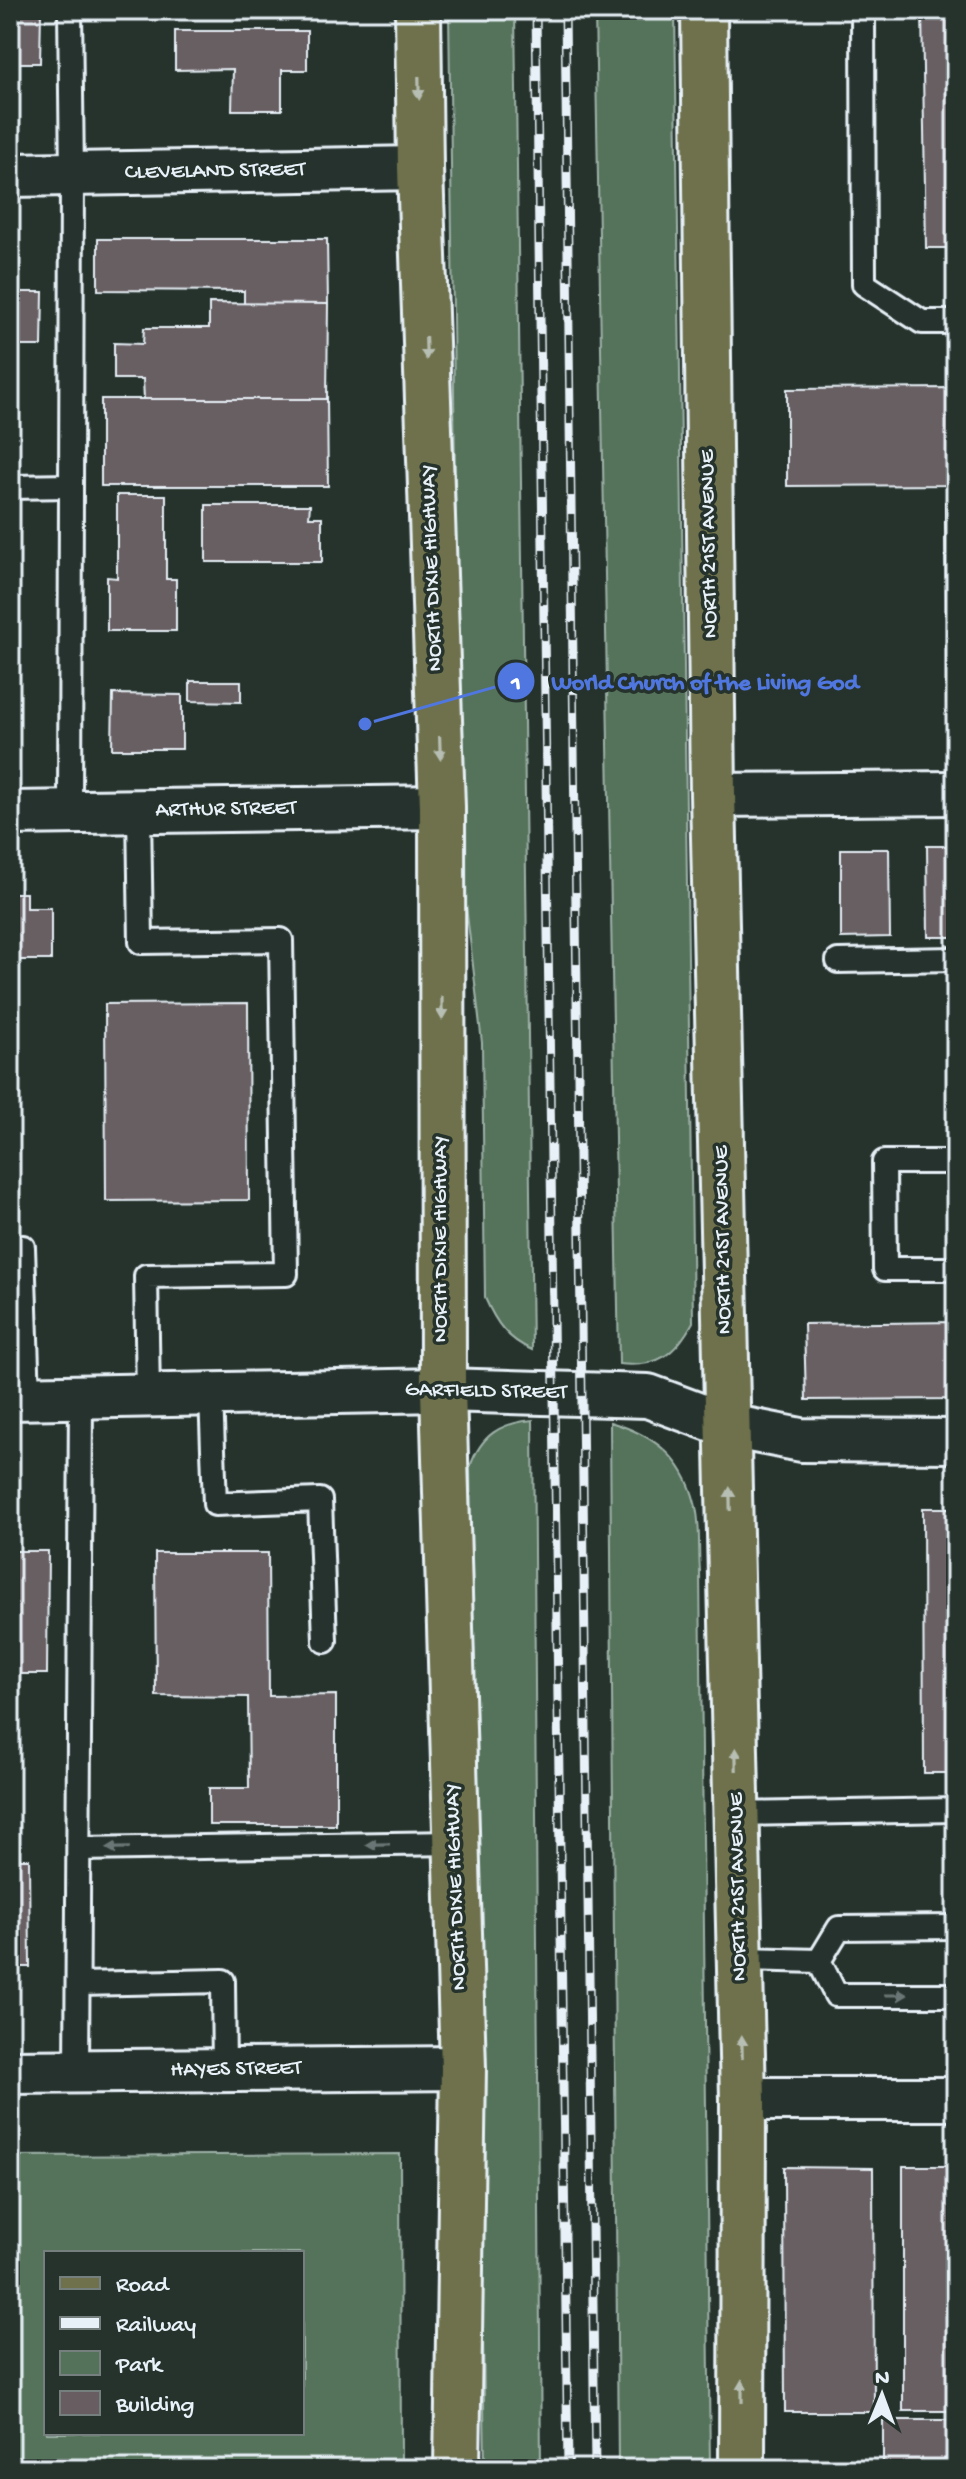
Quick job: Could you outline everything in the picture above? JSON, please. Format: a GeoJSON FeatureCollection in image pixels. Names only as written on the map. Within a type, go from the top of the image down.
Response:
{"type":"FeatureCollection","features":[{"type":"Feature","properties":{"kind":"main road","name":"NORTH DIXIE HIGHWAY"},"geometry":{"type":"LineString","coordinates":[[418,10],[420,168],[442,807],[443,1390],[463,2068],[457,2469]]}},
{"type":"Feature","properties":{"kind":"main road","name":"NORTH 21ST AVENUE"},"geometry":{"type":"LineString","coordinates":[[704,10],[713,795],[743,2099],[742,2469]]}},
{"type":"Feature","properties":{"kind":"street","name":"CLEVELAND STREET"},"geometry":{"type":"LineString","coordinates":[[10,175],[420,168]]}},
{"type":"Feature","properties":{"kind":"street"},"geometry":{"type":"LineString","coordinates":[[713,795],[956,793]]}},
{"type":"Feature","properties":{"kind":"street","name":"ARTHUR STREET"},"geometry":{"type":"LineString","coordinates":[[10,813],[442,807]]}},
{"type":"Feature","properties":{"kind":"street","name":"GARFIELD STREET"},"geometry":{"type":"LineString","coordinates":[[19,1398],[443,1390],[648,1396],[729,1426],[801,1440],[956,1441]]}},
{"type":"Feature","properties":{"kind":"street","name":"HAYES STREET"},"geometry":{"type":"LineString","coordinates":[[10,2072],[463,2068]]}},
{"type":"Feature","properties":{"kind":"street"},"geometry":{"type":"LineString","coordinates":[[743,2099],[956,2099]]}},
{"type":"Feature","properties":{"kind":"lane"},"geometry":{"type":"LineString","coordinates":[[70,10],[70,812]]}},
{"type":"Feature","properties":{"kind":"lane"},"geometry":{"type":"LineString","coordinates":[[863,10],[864,284],[922,322],[956,322]]}},
{"type":"Feature","properties":{"kind":"lane"},"geometry":{"type":"LineString","coordinates":[[10,487],[71,486]]}},
{"type":"Feature","properties":{"kind":"lane"},"geometry":{"type":"LineString","coordinates":[[139,811],[141,942],[281,940],[286,1274],[146,1276],[148,1397]]}},
{"type":"Feature","properties":{"kind":"lane"},"geometry":{"type":"LineString","coordinates":[[838,961],[956,959]]}},
{"type":"Feature","properties":{"kind":"lane"},"geometry":{"type":"LineString","coordinates":[[956,1162],[884,1162],[885,1269],[956,1269]]}},
{"type":"Feature","properties":{"kind":"lane"},"geometry":{"type":"LineString","coordinates":[[19,1398],[23,1247]]}},
{"type":"Feature","properties":{"kind":"lane"},"geometry":{"type":"LineString","coordinates":[[211,1395],[215,1504],[320,1500],[325,1641]]}},
{"type":"Feature","properties":{"kind":"lane"},"geometry":{"type":"LineString","coordinates":[[77,2072],[81,1398]]}},
{"type":"Feature","properties":{"kind":"lane"},"geometry":{"type":"LineString","coordinates":[[737,1814],[956,1810]]}},
{"type":"Feature","properties":{"kind":"lane"},"geometry":{"type":"LineString","coordinates":[[79,1849],[456,1843]]}},
{"type":"Feature","properties":{"kind":"lane"},"geometry":{"type":"LineString","coordinates":[[819,1961],[839,1928],[956,1927]]}},
{"type":"Feature","properties":{"kind":"lane"},"geometry":{"type":"LineString","coordinates":[[740,1959],[819,1961]]}},
{"type":"Feature","properties":{"kind":"lane"},"geometry":{"type":"LineString","coordinates":[[819,1961],[836,1995],[956,1995]]}},
{"type":"Feature","properties":{"kind":"lane"},"geometry":{"type":"LineString","coordinates":[[78,1984],[223,1981],[224,2070]]}},
{"type":"Feature","properties":{"kind":"green space"},"geometry":{"type":"Polygon","coordinates":[[[449,10],[515,10],[532,1350],[503,1329],[485,1298],[482,1043],[460,854],[449,10]]]}},
{"type":"Feature","properties":{"kind":"green space"},"geometry":{"type":"Polygon","coordinates":[[[595,10],[675,10],[693,1322],[679,1343],[664,1357],[632,1365],[619,1364],[595,10]]]}},
{"type":"Feature","properties":{"kind":"green space"},"geometry":{"type":"Polygon","coordinates":[[[533,1420],[541,2469],[485,2469],[470,1467],[480,1447],[493,1433],[511,1424],[533,1420]]]}},
{"type":"Feature","properties":{"kind":"green space"},"geometry":{"type":"Polygon","coordinates":[[[610,1422],[653,1441],[674,1460],[690,1487],[698,1519],[710,2469],[618,2469],[610,1422]]]}},
{"type":"Feature","properties":{"kind":"green space"},"geometry":{"type":"Polygon","coordinates":[[[400,2154],[401,2469],[10,2469],[10,2156],[400,2154]]]}},
{"type":"Feature","properties":{"kind":"building"},"geometry":{"type":"Polygon","coordinates":[[[10,10],[41,10],[40,63],[10,63],[10,10]]]}},
{"type":"Feature","properties":{"kind":"building"},"geometry":{"type":"Polygon","coordinates":[[[922,10],[956,10],[956,248],[926,248],[922,10]]]}},
{"type":"Feature","properties":{"kind":"building"},"geometry":{"type":"Polygon","coordinates":[[[175,31],[307,31],[307,70],[282,70],[282,110],[232,110],[233,69],[175,70],[175,31]]]}},
{"type":"Feature","properties":{"kind":"building"},"geometry":{"type":"Polygon","coordinates":[[[98,239],[327,239],[328,304],[244,304],[244,291],[98,290],[98,239]]]}},
{"type":"Feature","properties":{"kind":"building"},"geometry":{"type":"Polygon","coordinates":[[[10,292],[43,292],[42,346],[10,346],[10,292]]]}},
{"type":"Feature","properties":{"kind":"building"},"geometry":{"type":"Polygon","coordinates":[[[209,303],[328,304],[327,399],[144,399],[143,379],[114,379],[114,343],[143,344],[144,328],[209,328],[209,303]]]}},
{"type":"Feature","properties":{"kind":"building"},"geometry":{"type":"Polygon","coordinates":[[[956,388],[956,485],[787,486],[787,389],[956,388]]]}},
{"type":"Feature","properties":{"kind":"building"},"geometry":{"type":"Polygon","coordinates":[[[101,399],[327,399],[328,486],[101,486],[101,399]]]}},
{"type":"Feature","properties":{"kind":"building"},"geometry":{"type":"Polygon","coordinates":[[[117,495],[166,495],[166,579],[176,579],[176,631],[107,631],[107,577],[117,578],[117,495]]]}},
{"type":"Feature","properties":{"kind":"building"},"geometry":{"type":"Polygon","coordinates":[[[945,502],[956,502],[956,703],[947,703],[945,502]]]}},
{"type":"Feature","properties":{"kind":"building"},"geometry":{"type":"Polygon","coordinates":[[[206,505],[310,505],[309,517],[322,517],[322,562],[206,562],[206,505]]]}},
{"type":"Feature","properties":{"kind":"building"},"geometry":{"type":"Polygon","coordinates":[[[190,681],[241,681],[241,702],[190,701],[190,681]]]}},
{"type":"Feature","properties":{"kind":"building"},"geometry":{"type":"Polygon","coordinates":[[[113,694],[182,695],[182,749],[112,749],[113,694]]]}},
{"type":"Feature","properties":{"kind":"building"},"geometry":{"type":"Polygon","coordinates":[[[927,846],[956,846],[956,937],[928,937],[927,846]]]}},
{"type":"Feature","properties":{"kind":"building"},"geometry":{"type":"Polygon","coordinates":[[[841,849],[889,849],[890,937],[841,938],[841,849]]]}},
{"type":"Feature","properties":{"kind":"building"},"geometry":{"type":"Polygon","coordinates":[[[10,893],[26,893],[26,908],[51,908],[51,960],[19,960],[19,967],[10,967],[10,893]]]}},
{"type":"Feature","properties":{"kind":"building"},"geometry":{"type":"Polygon","coordinates":[[[248,1003],[249,1200],[106,1201],[105,1004],[248,1003]]]}},
{"type":"Feature","properties":{"kind":"building"},"geometry":{"type":"Polygon","coordinates":[[[956,1322],[956,1399],[806,1400],[804,1324],[956,1322]]]}},
{"type":"Feature","properties":{"kind":"building"},"geometry":{"type":"Polygon","coordinates":[[[923,1508],[956,1508],[956,1773],[924,1773],[923,1508]]]}},
{"type":"Feature","properties":{"kind":"building"},"geometry":{"type":"Polygon","coordinates":[[[10,1551],[48,1551],[47,1674],[10,1674],[10,1551]]]}},
{"type":"Feature","properties":{"kind":"building"},"geometry":{"type":"Polygon","coordinates":[[[155,1553],[268,1553],[269,1696],[336,1695],[336,1825],[209,1825],[209,1788],[249,1788],[248,1697],[156,1696],[155,1553]]]}},
{"type":"Feature","properties":{"kind":"building"},"geometry":{"type":"Polygon","coordinates":[[[10,1859],[29,1859],[30,1967],[10,1967],[10,1859]]]}},
{"type":"Feature","properties":{"kind":"building"},"geometry":{"type":"Polygon","coordinates":[[[903,2166],[956,2166],[956,2411],[903,2411],[903,2166]]]}},
{"type":"Feature","properties":{"kind":"building"},"geometry":{"type":"Polygon","coordinates":[[[784,2167],[873,2168],[874,2412],[785,2412],[784,2167]]]}},
{"type":"Feature","properties":{"kind":"building"},"geometry":{"type":"Polygon","coordinates":[[[883,2420],[956,2420],[956,2469],[883,2469],[883,2420]]]}},
{"type":"Feature","properties":{"kind":"railway"},"geometry":{"type":"LineString","coordinates":[[536,10],[568,2469]]}},
{"type":"Feature","properties":{"kind":"railway"},"geometry":{"type":"LineString","coordinates":[[565,10],[595,2469]]}},
{"type":"Feature","properties":{"kind":"place","name":"World Church of the Living God"},"geometry":{"type":"Point","coordinates":[365,724]}}]}
